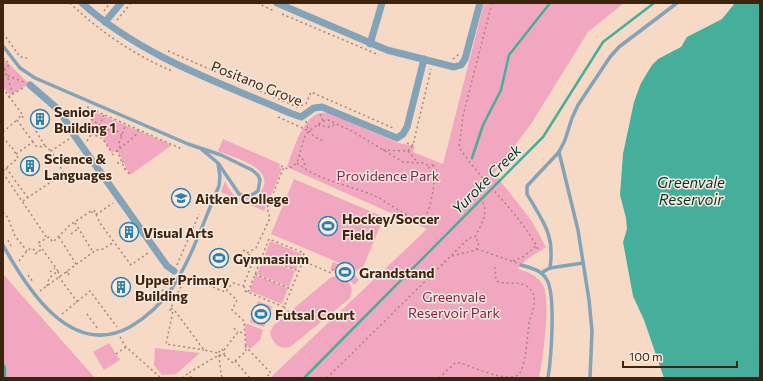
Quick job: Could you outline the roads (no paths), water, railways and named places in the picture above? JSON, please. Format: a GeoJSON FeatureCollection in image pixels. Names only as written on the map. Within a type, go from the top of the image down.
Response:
{"type":"FeatureCollection","features":[{"type":"Feature","properties":{"kind":"street","name":"Positano Grove"},"geometry":{"type":"LineString","coordinates":[[82,3],[105,22],[146,48],[173,62],[290,113],[304,116],[314,108],[322,107],[393,137],[400,137],[407,127],[424,60]]}},
{"type":"Feature","properties":{"kind":"street"},"geometry":{"type":"LineString","coordinates":[[105,22],[120,3]]}},
{"type":"Feature","properties":{"kind":"street"},"geometry":{"type":"LineString","coordinates":[[277,3],[386,50],[454,67],[461,64],[468,52],[480,3]]}},
{"type":"Feature","properties":{"kind":"street"},"geometry":{"type":"LineString","coordinates":[[370,44],[382,3]]}},
{"type":"Feature","properties":{"kind":"street"},"geometry":{"type":"LineString","coordinates":[[30,84],[60,111],[74,135],[119,199],[167,266],[174,271]]}},
{"type":"Feature","properties":{"kind":"lane"},"geometry":{"type":"LineString","coordinates":[[550,268],[552,245],[549,233],[526,190],[529,182],[559,152],[566,140],[572,118],[578,105],[610,57],[619,47],[677,3]]}},
{"type":"Feature","properties":{"kind":"lane"},"geometry":{"type":"LineString","coordinates":[[3,46],[20,68],[35,78],[221,156],[255,172],[260,180],[258,191],[248,197],[240,196],[218,163],[200,148]]}},
{"type":"Feature","properties":{"kind":"lane"},"geometry":{"type":"LineString","coordinates":[[559,152],[578,230],[583,263],[592,331],[590,378]]}},
{"type":"Feature","properties":{"kind":"lane"},"geometry":{"type":"LineString","coordinates":[[3,245],[20,275],[36,296],[71,328],[85,334],[100,336],[124,330],[144,318],[156,307],[178,279],[219,186],[220,176],[218,163]]}},
{"type":"Feature","properties":{"kind":"lane"},"geometry":{"type":"LineString","coordinates":[[541,273],[550,268],[583,263]]}},
{"type":"Feature","properties":{"kind":"lane"},"geometry":{"type":"LineString","coordinates":[[522,265],[541,273],[549,284],[552,347],[548,378]]}},
{"type":"Feature","properties":{"kind":"water","name":"Greenvale Reservoir"},"geometry":{"type":"Polygon","coordinates":[[[735,3],[760,3],[760,378],[664,378],[644,320],[633,296],[623,242],[627,229],[626,218],[620,195],[623,154],[634,102],[641,83],[652,65],[658,59],[681,47],[687,37],[722,19],[735,3]]]}},
{"type":"Feature","properties":{"kind":"waterway"},"geometry":{"type":"LineString","coordinates":[[472,158],[483,125],[501,90],[509,55],[550,3]]}},
{"type":"Feature","properties":{"kind":"waterway","name":"Yuroke Creek"},"geometry":{"type":"LineString","coordinates":[[304,378],[543,137],[603,42],[654,3]]}},
{"type":"Feature","properties":{"kind":"waterway"},"geometry":{"type":"LineString","coordinates":[[3,364],[5,368],[5,378]]}},
{"type":"Feature","properties":{"kind":"place","name":"Senior Building 1"},"geometry":{"type":"Point","coordinates":[40,119]}},
{"type":"Feature","properties":{"kind":"place","name":"Science & Languages"},"geometry":{"type":"Point","coordinates":[30,166]}},
{"type":"Feature","properties":{"kind":"place","name":"Aitken College"},"geometry":{"type":"Point","coordinates":[181,198]}},
{"type":"Feature","properties":{"kind":"place","name":"Hockey/Soccer Field"},"geometry":{"type":"Point","coordinates":[328,226]}},
{"type":"Feature","properties":{"kind":"place","name":"Visual Arts"},"geometry":{"type":"Point","coordinates":[129,232]}},
{"type":"Feature","properties":{"kind":"place","name":"Gymnasium"},"geometry":{"type":"Point","coordinates":[219,258]}},
{"type":"Feature","properties":{"kind":"place","name":"Grandstand"},"geometry":{"type":"Point","coordinates":[345,272]}},
{"type":"Feature","properties":{"kind":"place","name":"Upper Primary Building"},"geometry":{"type":"Point","coordinates":[121,287]}},
{"type":"Feature","properties":{"kind":"place","name":"Futsal Court"},"geometry":{"type":"Point","coordinates":[261,314]}},
{"type":"Feature","properties":{"kind":"park label","name":"Providence Park"},"geometry":{"type":"Point","coordinates":[388,175]}},
{"type":"Feature","properties":{"kind":"park label","name":"Greenvale Reservoir Park"},"geometry":{"type":"Point","coordinates":[454,304]}}]}
